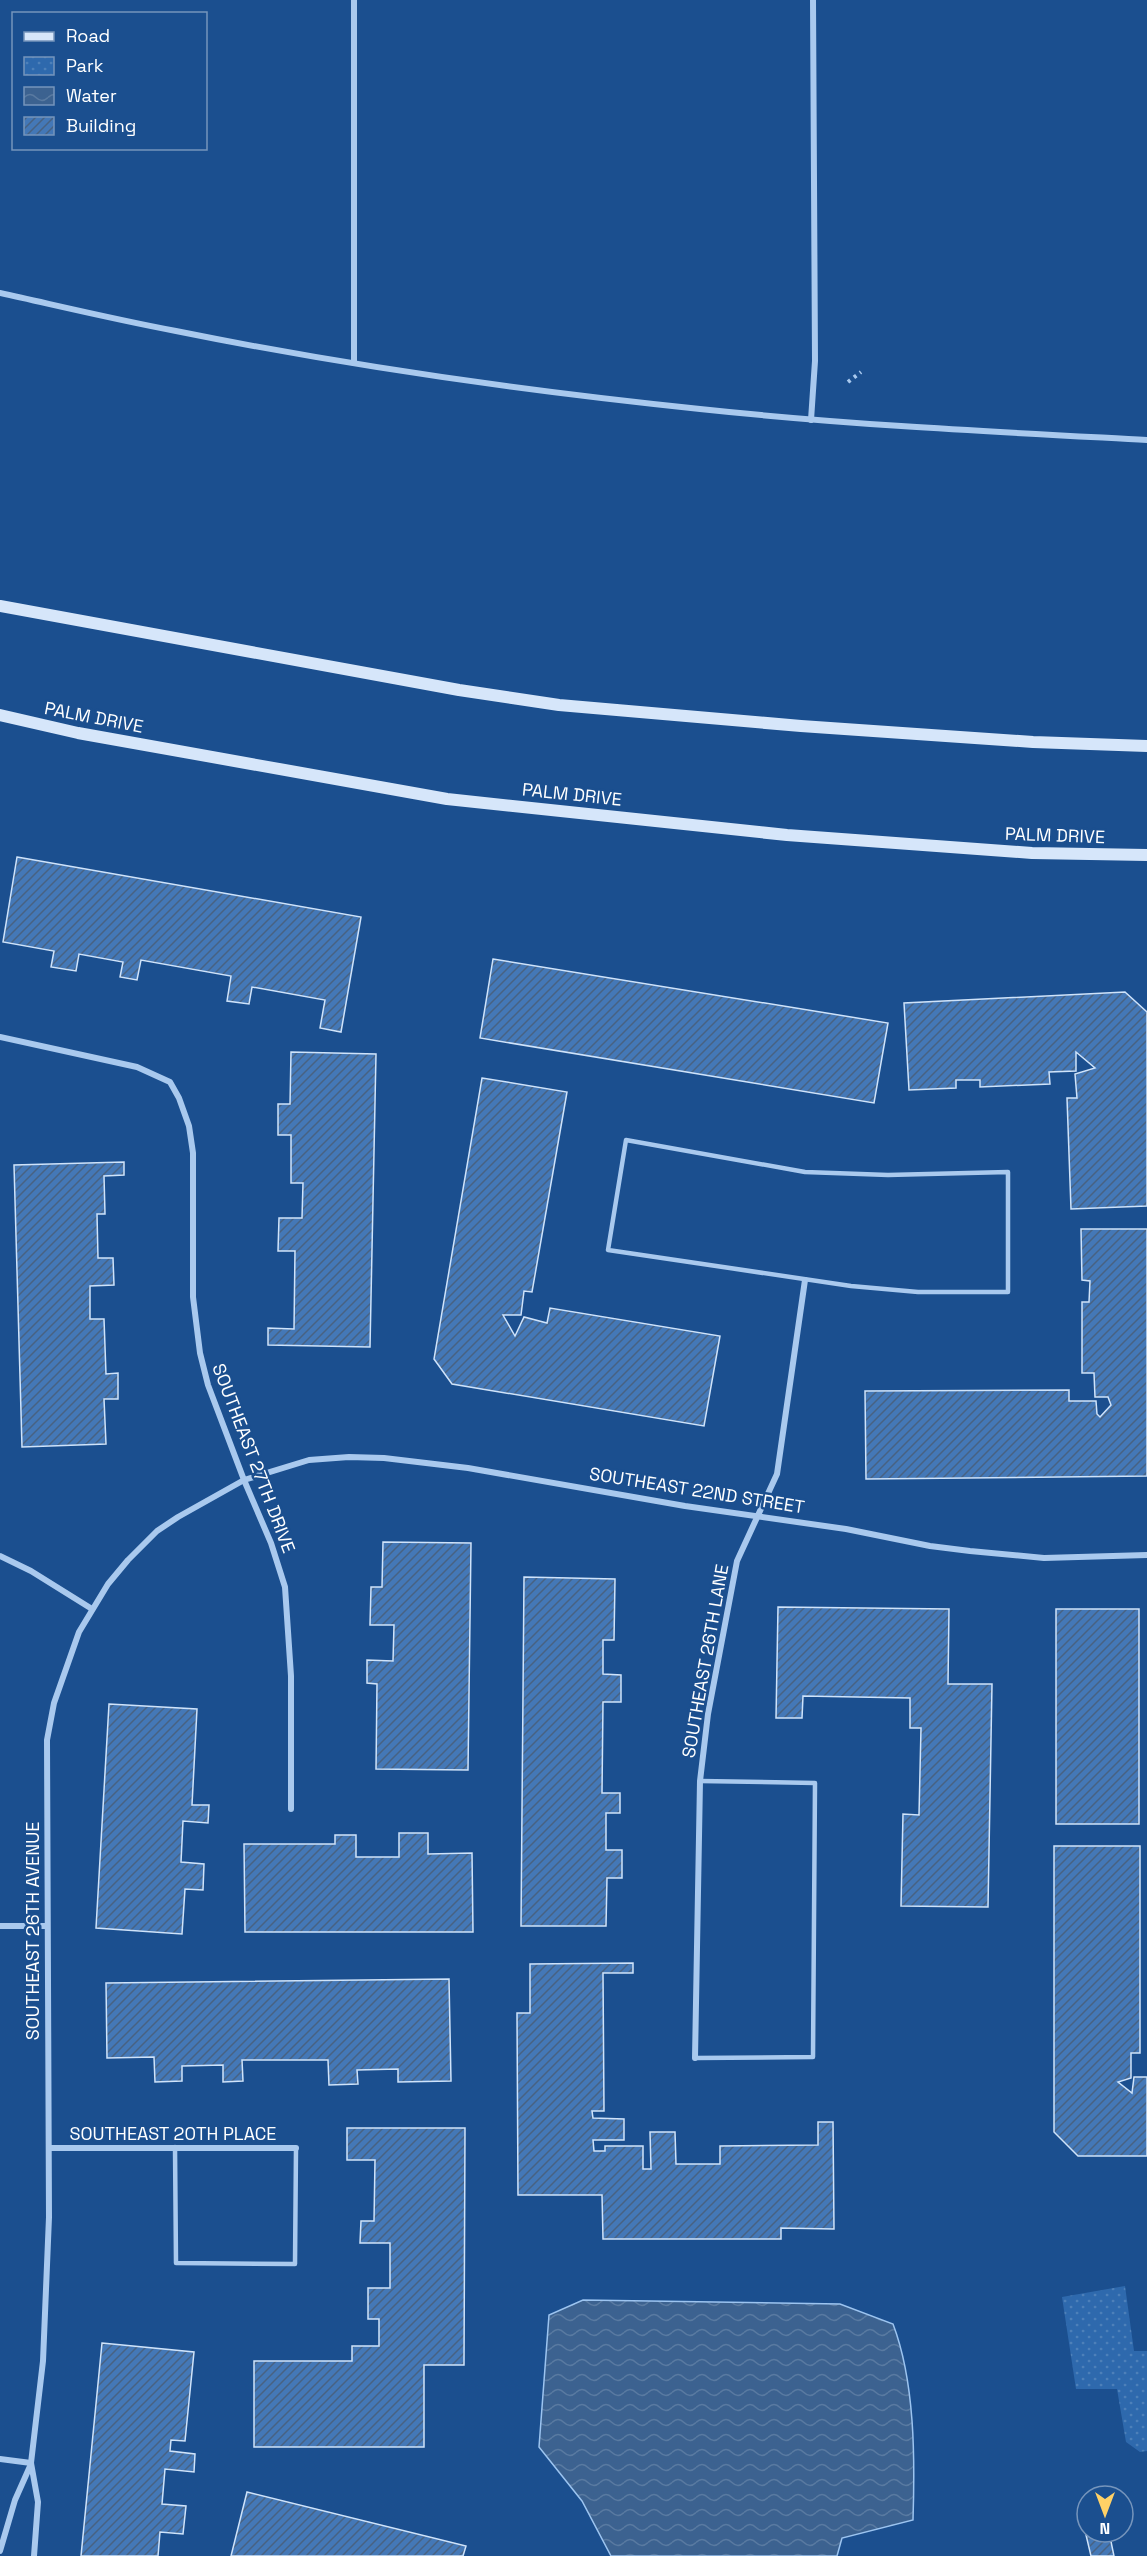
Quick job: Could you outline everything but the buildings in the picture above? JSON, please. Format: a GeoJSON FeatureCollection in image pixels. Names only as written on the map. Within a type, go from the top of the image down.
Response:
{"type":"FeatureCollection","features":[{"type":"Feature","properties":{"kind":"main road"},"geometry":{"type":"LineString","coordinates":[[0,606],[459,690],[559,705],[812,727],[1033,742],[1147,746]]}},
{"type":"Feature","properties":{"kind":"main road","name":"PALM DRIVE"},"geometry":{"type":"LineString","coordinates":[[0,715],[78,733],[447,799],[787,835],[1032,853],[1147,855]]}},
{"type":"Feature","properties":{"kind":"street"},"geometry":{"type":"LineString","coordinates":[[354,0],[354,363]]}},
{"type":"Feature","properties":{"kind":"street"},"geometry":{"type":"LineString","coordinates":[[812,420],[814,361],[813,0]]}},
{"type":"Feature","properties":{"kind":"street"},"geometry":{"type":"LineString","coordinates":[[0,293],[176,331],[354,363],[581,395],[812,420],[1147,440]]}},
{"type":"Feature","properties":{"kind":"street","name":"SOUTHEAST 27TH DRIVE"},"geometry":{"type":"LineString","coordinates":[[0,1037],[137,1067],[170,1082],[179,1098],[189,1126],[193,1153],[192,1268],[197,1337],[208,1385],[244,1480],[272,1543],[285,1587],[291,1676],[291,1809]]}},
{"type":"Feature","properties":{"kind":"street","name":"SOUTHEAST 26TH LANE"},"geometry":{"type":"LineString","coordinates":[[695,2058],[700,1781],[715,1669],[737,1561],[777,1474],[805,1280]]}},
{"type":"Feature","properties":{"kind":"street","name":"SOUTHEAST 22ND STREET"},"geometry":{"type":"LineString","coordinates":[[244,1480],[309,1460],[349,1457],[384,1458],[468,1468],[685,1506],[846,1529],[930,1546],[1012,1556],[1077,1558],[1147,1555]]}},
{"type":"Feature","properties":{"kind":"street","name":"SOUTHEAST 26TH AVENUE"},"geometry":{"type":"LineString","coordinates":[[34,2556],[38,2502],[31,2463],[45,2331],[49,2148],[46,1926],[47,1740],[54,1703],[66,1666],[92,1609],[118,1571],[153,1535],[178,1517],[244,1480]]}},
{"type":"Feature","properties":{"kind":"street"},"geometry":{"type":"LineString","coordinates":[[0,1556],[31,1571],[92,1609]]}},
{"type":"Feature","properties":{"kind":"street"},"geometry":{"type":"LineString","coordinates":[[0,1926],[46,1926]]}},
{"type":"Feature","properties":{"kind":"street","name":"SOUTHEAST 20TH PLACE"},"geometry":{"type":"LineString","coordinates":[[49,2148],[296,2148]]}},
{"type":"Feature","properties":{"kind":"street"},"geometry":{"type":"LineString","coordinates":[[0,2459],[31,2463]]}},
{"type":"Feature","properties":{"kind":"street","name":"SOUTHEAST 26TH AVENUE"},"geometry":{"type":"LineString","coordinates":[[0,2551],[15,2500],[31,2463]]}},
{"type":"Feature","properties":{"kind":"lane"},"geometry":{"type":"LineString","coordinates":[[626,1140],[806,1172],[888,1175],[1008,1172],[1008,1292],[918,1292],[805,1280],[608,1250],[626,1140]]}},
{"type":"Feature","properties":{"kind":"lane"},"geometry":{"type":"LineString","coordinates":[[695,2058],[813,2057],[815,1783],[700,1781]]}},
{"type":"Feature","properties":{"kind":"lane"},"geometry":{"type":"LineString","coordinates":[[175,2147],[176,2263],[295,2264],[296,2148]]}},
{"type":"Feature","properties":{"kind":"path"},"geometry":{"type":"LineString","coordinates":[[848,382],[861,372]]}},
{"type":"Feature","properties":{"kind":"green space"},"geometry":{"type":"Polygon","coordinates":[[[1125,2286],[1134,2351],[1147,2351],[1147,2451],[1140,2452],[1126,2442],[1117,2389],[1076,2389],[1062,2297],[1125,2286]]]}},
{"type":"Feature","properties":{"kind":"water"},"geometry":{"type":"Polygon","coordinates":[[[583,2300],[840,2304],[893,2324],[906,2370],[910,2395],[914,2471],[913,2520],[842,2538],[837,2556],[611,2556],[582,2501],[539,2447],[549,2315],[583,2300]]]}}]}
